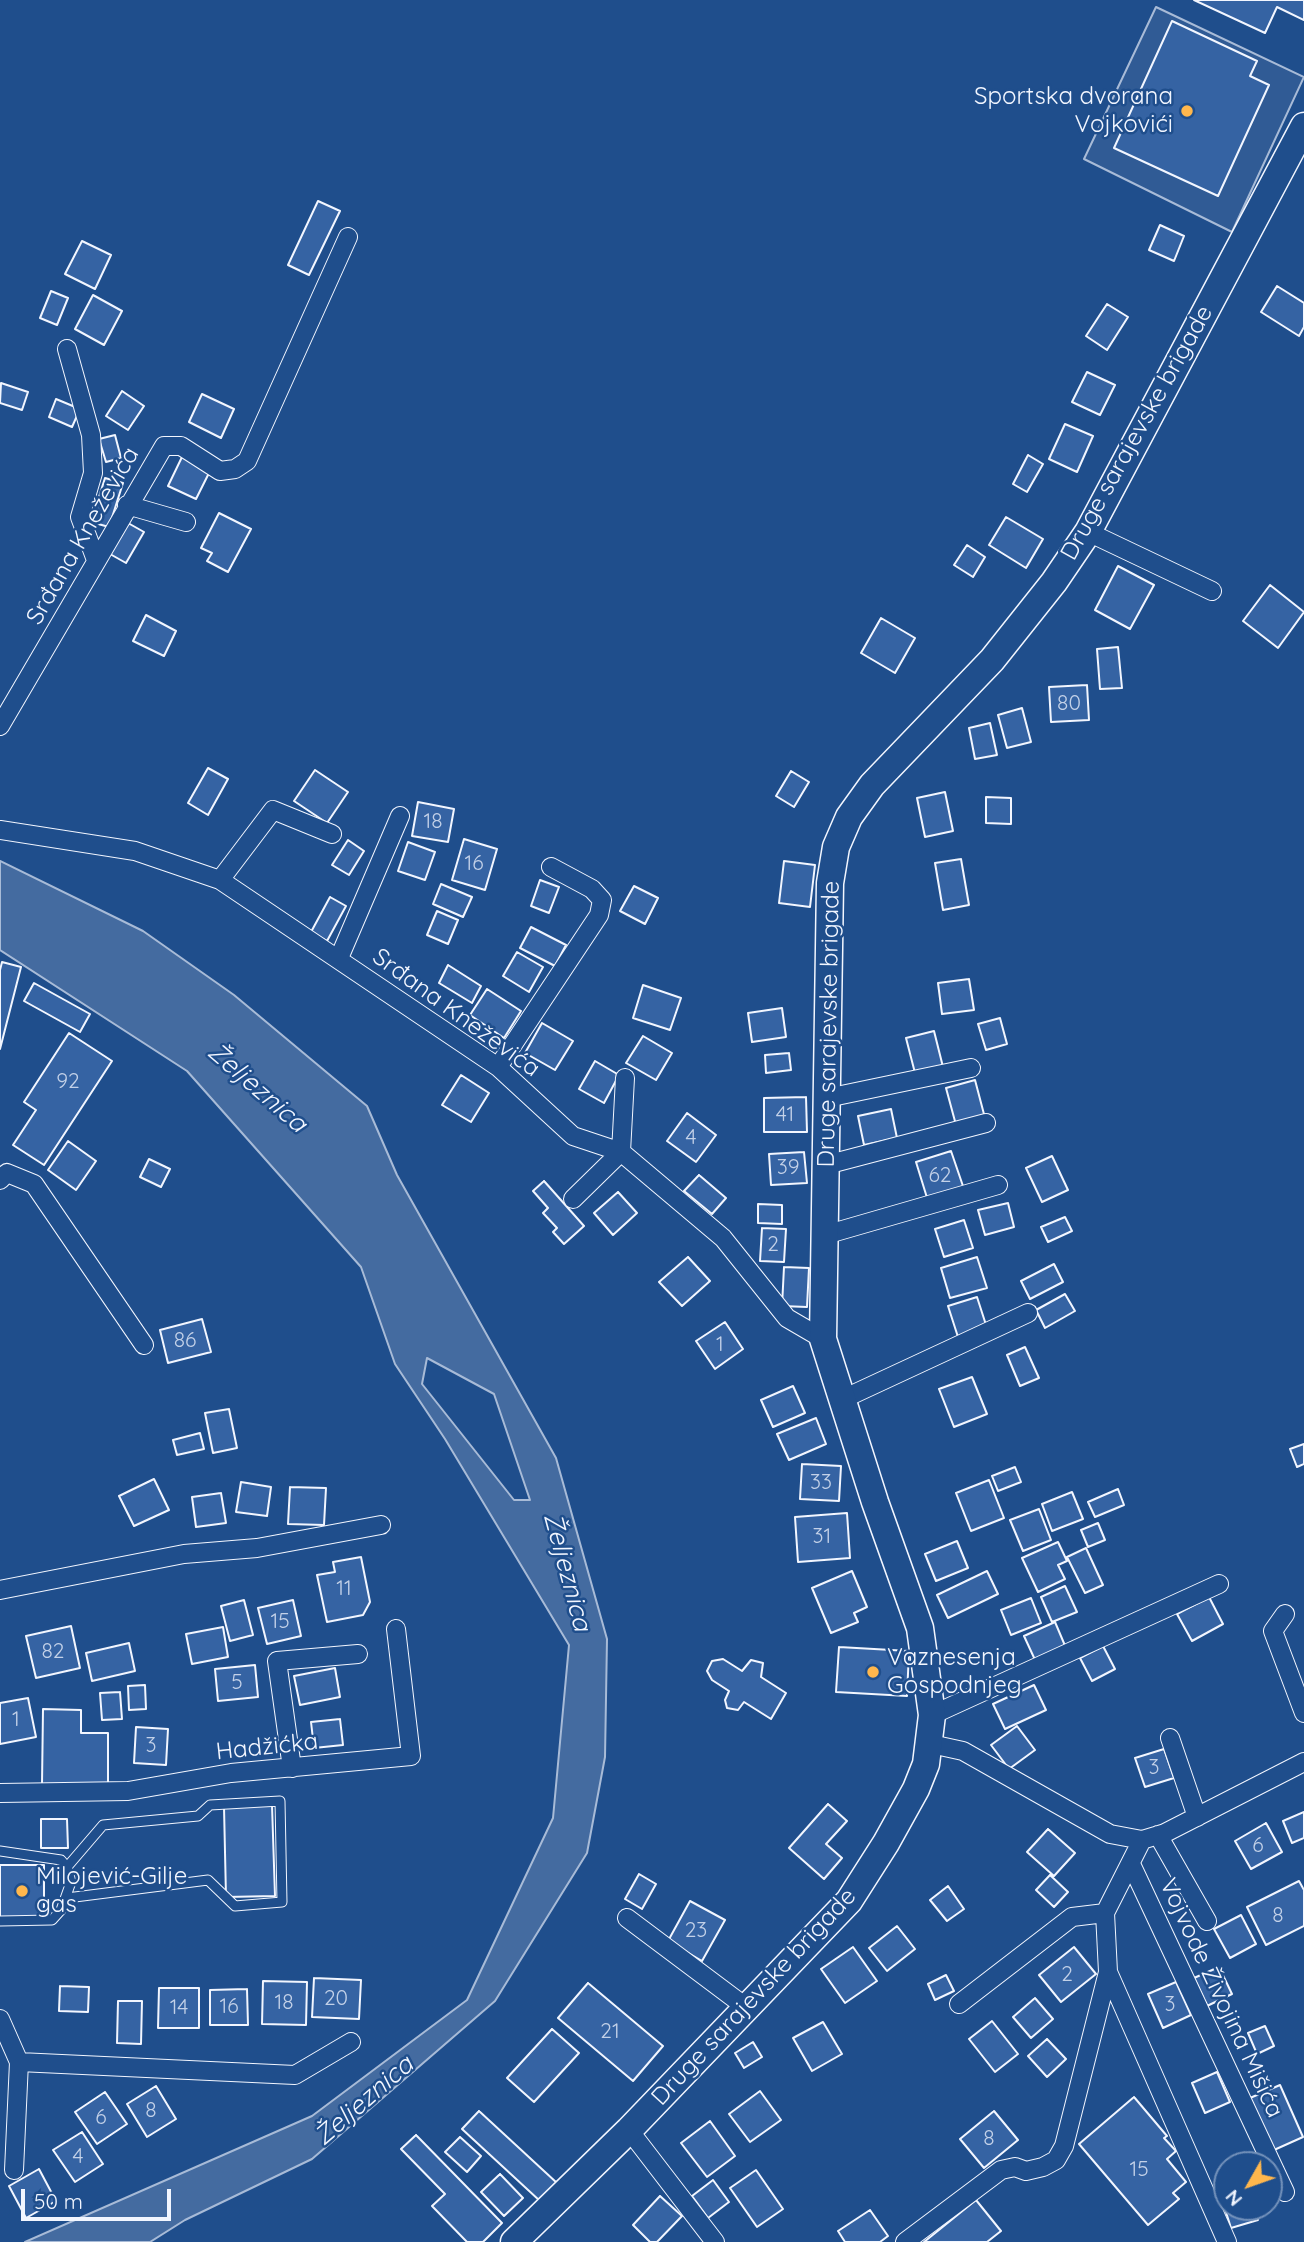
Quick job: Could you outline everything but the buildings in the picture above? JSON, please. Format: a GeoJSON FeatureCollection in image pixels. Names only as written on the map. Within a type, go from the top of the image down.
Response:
{"type":"FeatureCollection","features":[{"type":"Feature","properties":{"kind":"main road","name":"Druge sarajevske brigade"},"geometry":{"type":"LineString","coordinates":[[514,2242],[629,2130],[849,1901],[916,1788],[931,1744],[932,1715],[920,1628],[824,1339],[830,883],[836,847],[849,817],[897,757],[992,660],[1054,582],[1088,532],[1304,126]]}},
{"type":"Feature","properties":{"kind":"street","name":"Srđana Kneževića"},"geometry":{"type":"LineString","coordinates":[[0,726],[164,446],[181,446],[220,471],[235,469],[247,461],[348,237]]}},
{"type":"Feature","properties":{"kind":"street"},"geometry":{"type":"LineString","coordinates":[[67,349],[91,435],[93,473],[80,517],[96,560]]}},
{"type":"Feature","properties":{"kind":"street"},"geometry":{"type":"LineString","coordinates":[[127,506],[186,522]]}},
{"type":"Feature","properties":{"kind":"street"},"geometry":{"type":"LineString","coordinates":[[1088,532],[1212,591]]}},
{"type":"Feature","properties":{"kind":"street"},"geometry":{"type":"LineString","coordinates":[[220,880],[273,810],[332,834]]}},
{"type":"Feature","properties":{"kind":"street"},"geometry":{"type":"LineString","coordinates":[[340,958],[400,816]]}},
{"type":"Feature","properties":{"kind":"street","name":"Srđana Kneževića"},"geometry":{"type":"LineString","coordinates":[[0,830],[135,851],[220,880],[340,958],[498,1068],[573,1136],[621,1152],[723,1238],[787,1318],[824,1339]]}},
{"type":"Feature","properties":{"kind":"street"},"geometry":{"type":"LineString","coordinates":[[498,1068],[599,915],[602,900],[592,889],[551,867]]}},
{"type":"Feature","properties":{"kind":"street"},"geometry":{"type":"LineString","coordinates":[[827,1098],[971,1068]]}},
{"type":"Feature","properties":{"kind":"street"},"geometry":{"type":"LineString","coordinates":[[573,1199],[621,1152],[625,1079]]}},
{"type":"Feature","properties":{"kind":"street"},"geometry":{"type":"LineString","coordinates":[[826,1165],[985,1123]]}},
{"type":"Feature","properties":{"kind":"street"},"geometry":{"type":"LineString","coordinates":[[0,1180],[7,1173],[33,1184],[145,1345]]}},
{"type":"Feature","properties":{"kind":"street"},"geometry":{"type":"LineString","coordinates":[[825,1235],[998,1185]]}},
{"type":"Feature","properties":{"kind":"street"},"geometry":{"type":"LineString","coordinates":[[843,1399],[1028,1313]]}},
{"type":"Feature","properties":{"kind":"street"},"geometry":{"type":"LineString","coordinates":[[0,1590],[156,1559],[257,1548],[381,1525]]}},
{"type":"Feature","properties":{"kind":"street"},"geometry":{"type":"LineString","coordinates":[[932,1715],[1219,1584]]}},
{"type":"Feature","properties":{"kind":"street"},"geometry":{"type":"LineString","coordinates":[[1285,1614],[1273,1631],[1304,1713]]}},
{"type":"Feature","properties":{"kind":"street","name":"Hadžićka"},"geometry":{"type":"LineString","coordinates":[[0,1793],[128,1791],[231,1773],[411,1756],[396,1629]]}},
{"type":"Feature","properties":{"kind":"street"},"geometry":{"type":"LineString","coordinates":[[292,1768],[277,1661],[358,1654]]}},
{"type":"Feature","properties":{"kind":"street"},"geometry":{"type":"LineString","coordinates":[[1170,1738],[1197,1817]]}},
{"type":"Feature","properties":{"kind":"street"},"geometry":{"type":"LineString","coordinates":[[931,1744],[963,1751],[1110,1834],[1150,1837],[1197,1817],[1304,1762]]}},
{"type":"Feature","properties":{"kind":"street"},"geometry":{"type":"LineString","coordinates":[[1150,1837],[1207,1921]]}},
{"type":"Feature","properties":{"kind":"street","name":"Vojvode Živojina Mišića"},"geometry":{"type":"LineString","coordinates":[[1105,1913],[1131,1864],[1150,1837]]}},
{"type":"Feature","properties":{"kind":"street","name":"Vojvode Živojina Mišića"},"geometry":{"type":"LineString","coordinates":[[1131,1864],[1285,2192]]}},
{"type":"Feature","properties":{"kind":"street"},"geometry":{"type":"LineString","coordinates":[[905,2242],[1002,2170],[1015,2167],[1027,2171],[1056,2160],[1064,2146],[1108,1972],[1105,1913],[1072,1917],[959,2004]]}},
{"type":"Feature","properties":{"kind":"street"},"geometry":{"type":"LineString","coordinates":[[627,1918],[747,2008]]}},
{"type":"Feature","properties":{"kind":"street"},"geometry":{"type":"LineString","coordinates":[[1108,1972],[1227,2242]]}},
{"type":"Feature","properties":{"kind":"street"},"geometry":{"type":"LineString","coordinates":[[0,2019],[19,2062],[14,2169]]}},
{"type":"Feature","properties":{"kind":"street"},"geometry":{"type":"LineString","coordinates":[[19,2062],[295,2075],[351,2042]]}},
{"type":"Feature","properties":{"kind":"street"},"geometry":{"type":"LineString","coordinates":[[629,2130],[715,2242]]}},
{"type":"Feature","properties":{"kind":"lane"},"geometry":{"type":"LineString","coordinates":[[67,1867],[103,1825],[198,1816],[210,1805],[280,1801],[282,1902],[235,1906],[208,1880],[67,1898]]}},
{"type":"Feature","properties":{"kind":"lane"},"geometry":{"type":"LineString","coordinates":[[0,1851],[61,1860],[67,1867],[71,1882],[67,1898],[51,1920],[0,1922]]}},
{"type":"Feature","properties":{"kind":"shaded area"},"geometry":{"type":"Polygon","coordinates":[[[1156,7],[1304,77],[1232,232],[1084,159],[1156,7]]]}},
{"type":"Feature","properties":{"kind":"water","name":"Željeznica"},"geometry":{"type":"Polygon","coordinates":[[[0,861],[143,931],[234,995],[367,1106],[397,1175],[556,1458],[607,1639],[605,1757],[587,1853],[495,2001],[312,2159],[185,2220],[150,2242],[25,2242],[312,2116],[467,2000],[553,1818],[569,1645],[445,1439],[395,1364],[361,1267],[187,1071],[0,950],[0,861]],[[427,1358],[422,1384],[514,1500],[530,1500],[494,1394],[427,1358]]]}},
{"type":"Feature","properties":{"kind":"place","name":"Sportska dvorana Vojkovići"},"geometry":{"type":"Point","coordinates":[1187,111]}},
{"type":"Feature","properties":{"kind":"place","name":"Vaznesenja Gospodnjeg"},"geometry":{"type":"Point","coordinates":[873,1672]}},
{"type":"Feature","properties":{"kind":"place","name":"Milojević-Gilje gas"},"geometry":{"type":"Point","coordinates":[22,1891]}}]}
